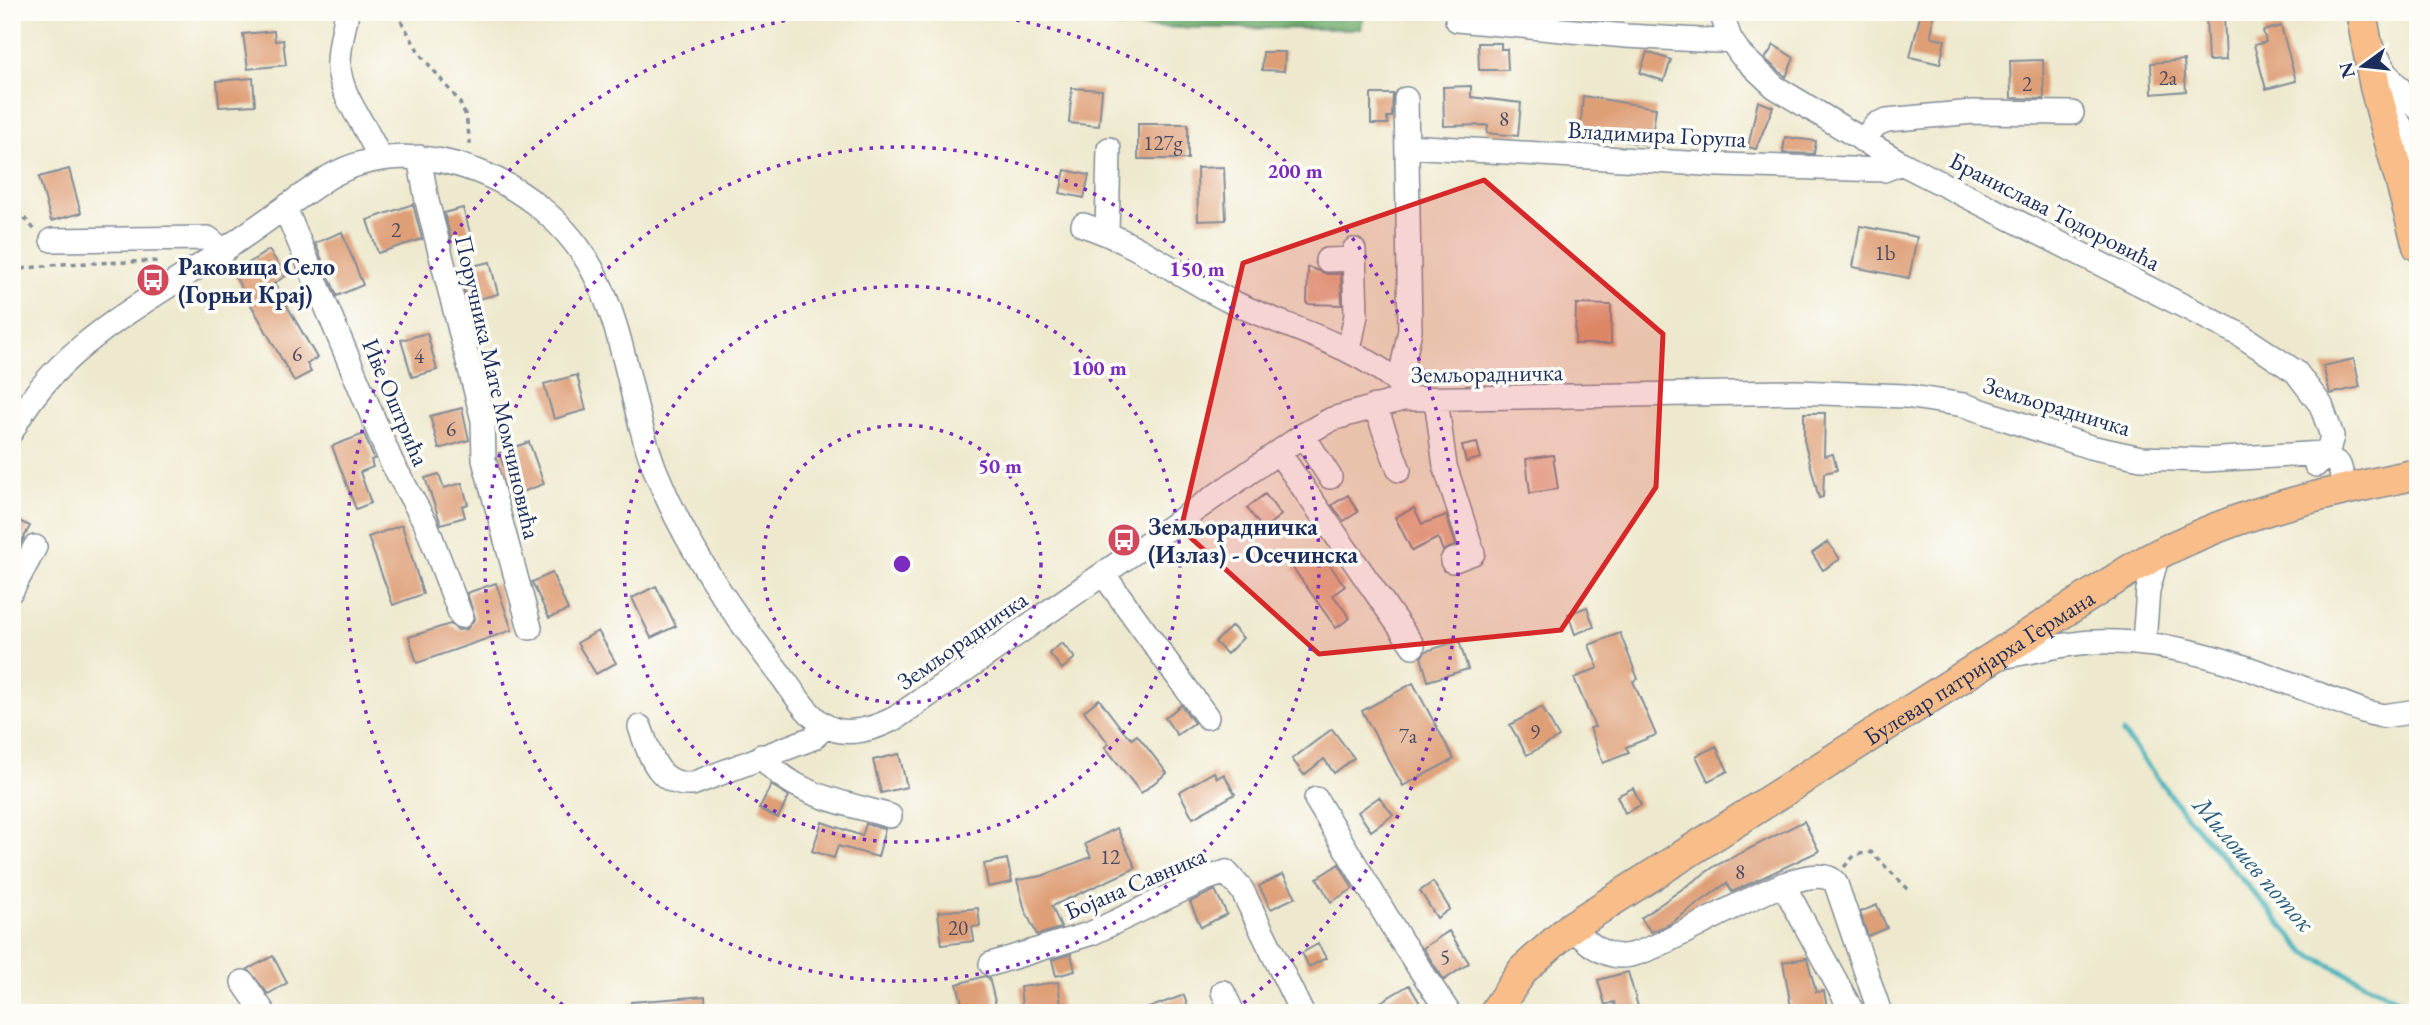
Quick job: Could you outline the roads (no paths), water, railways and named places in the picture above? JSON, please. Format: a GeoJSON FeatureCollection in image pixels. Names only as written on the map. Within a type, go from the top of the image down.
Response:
{"type":"FeatureCollection","features":[{"type":"Feature","properties":{"kind":"main road"},"geometry":{"type":"LineString","coordinates":[[2363,22],[2375,87],[2418,246]]}},
{"type":"Feature","properties":{"kind":"main road","name":"Булевар патријарха Германа"},"geometry":{"type":"LineString","coordinates":[[1494,1013],[1523,970],[1571,927],[2158,554],[2225,523],[2322,471],[2418,474]]}},
{"type":"Feature","properties":{"kind":"street"},"geometry":{"type":"LineString","coordinates":[[347,12],[339,68],[343,87],[371,135],[379,157]]}},
{"type":"Feature","properties":{"kind":"street","name":"Бранислава Тодоровића"},"geometry":{"type":"LineString","coordinates":[[1721,12],[1730,39],[1764,79],[1901,163],[2264,348],[2296,372],[2314,392],[2332,436],[2322,471]]}},
{"type":"Feature","properties":{"kind":"street"},"geometry":{"type":"LineString","coordinates":[[1457,20],[1626,36],[1718,41],[1730,39]]}},
{"type":"Feature","properties":{"kind":"street"},"geometry":{"type":"LineString","coordinates":[[2363,22],[2390,78],[2418,108]]}},
{"type":"Feature","properties":{"kind":"street"},"geometry":{"type":"LineString","coordinates":[[2375,87],[2418,153]]}},
{"type":"Feature","properties":{"kind":"street"},"geometry":{"type":"LineString","coordinates":[[1401,391],[1410,330],[1406,99]]}},
{"type":"Feature","properties":{"kind":"street"},"geometry":{"type":"LineString","coordinates":[[1862,140],[1877,124],[1887,120],[1973,112],[2072,113]]}},
{"type":"Feature","properties":{"kind":"street","name":"Владимира Горупа"},"geometry":{"type":"LineString","coordinates":[[1408,146],[1747,166],[1884,170],[1901,163]]}},
{"type":"Feature","properties":{"kind":"street"},"geometry":{"type":"LineString","coordinates":[[1108,233],[1109,149]]}},
{"type":"Feature","properties":{"kind":"street"},"geometry":{"type":"LineString","coordinates":[[12,431],[34,397],[81,347],[341,170],[379,157],[419,157],[475,172],[504,185],[536,205],[562,229],[591,267],[608,307],[652,459],[682,530],[744,628],[796,694],[826,726],[813,738],[692,784],[679,785],[664,778],[640,727]]}},
{"type":"Feature","properties":{"kind":"street","name":"Поручника Мате Момчиновића"},"geometry":{"type":"LineString","coordinates":[[419,157],[427,201],[483,420],[484,460],[530,628]]}},
{"type":"Feature","properties":{"kind":"street","name":"Иве Оштрића"},"geometry":{"type":"LineString","coordinates":[[285,208],[391,461],[426,524],[461,616]]}},
{"type":"Feature","properties":{"kind":"street"},"geometry":{"type":"LineString","coordinates":[[1083,225],[1108,233],[1235,303],[1349,349],[1401,391]]}},
{"type":"Feature","properties":{"kind":"street"},"geometry":{"type":"LineString","coordinates":[[52,240],[208,238],[224,251]]}},
{"type":"Feature","properties":{"kind":"street"},"geometry":{"type":"LineString","coordinates":[[1326,260],[1354,255],[1356,315],[1349,349]]}},
{"type":"Feature","properties":{"kind":"street","name":"Земљорадничка"},"geometry":{"type":"LineString","coordinates":[[826,726],[852,731],[886,723],[949,683],[1303,435],[1332,419],[1376,406],[1401,391],[1436,399],[1795,392],[1905,396],[1981,409],[2090,447],[2141,458],[2206,460],[2322,471]]}},
{"type":"Feature","properties":{"kind":"street"},"geometry":{"type":"LineString","coordinates":[[1436,399],[1445,466],[1472,553],[1452,561]]}},
{"type":"Feature","properties":{"kind":"street"},"geometry":{"type":"LineString","coordinates":[[1376,406],[1399,470]]}},
{"type":"Feature","properties":{"kind":"street"},"geometry":{"type":"LineString","coordinates":[[1303,435],[1330,477]]}},
{"type":"Feature","properties":{"kind":"street"},"geometry":{"type":"LineString","coordinates":[[1279,453],[1413,646]]}},
{"type":"Feature","properties":{"kind":"street"},"geometry":{"type":"LineString","coordinates":[[12,590],[35,547]]}},
{"type":"Feature","properties":{"kind":"street"},"geometry":{"type":"LineString","coordinates":[[2144,642],[2148,590],[2158,554]]}},
{"type":"Feature","properties":{"kind":"street"},"geometry":{"type":"LineString","coordinates":[[1104,575],[1207,718]]}},
{"type":"Feature","properties":{"kind":"street"},"geometry":{"type":"LineString","coordinates":[[1993,659],[2094,642],[2144,642],[2182,647],[2241,664],[2366,712],[2383,716],[2418,712]]}},
{"type":"Feature","properties":{"kind":"street"},"geometry":{"type":"LineString","coordinates":[[761,756],[773,770],[800,789],[890,816]]}},
{"type":"Feature","properties":{"kind":"street"},"geometry":{"type":"LineString","coordinates":[[1316,799],[1448,1013]]}},
{"type":"Feature","properties":{"kind":"street","name":"Бојана Савника"},"geometry":{"type":"LineString","coordinates":[[991,964],[1091,933],[1203,880],[1226,872],[1242,890],[1302,1013]]}},
{"type":"Feature","properties":{"kind":"street"},"geometry":{"type":"LineString","coordinates":[[1571,927],[1586,942],[1609,954],[1632,956],[1659,946],[1783,884],[1810,876],[1833,879],[1880,1013]]}},
{"type":"Feature","properties":{"kind":"street"},"geometry":{"type":"LineString","coordinates":[[1783,884],[1853,1013]]}},
{"type":"Feature","properties":{"kind":"street"},"geometry":{"type":"LineString","coordinates":[[243,982],[264,1013]]}},
{"type":"Feature","properties":{"kind":"waterway","name":"Милошев поток"},"geometry":{"type":"LineString","coordinates":[[2123,733],[2183,812],[2306,953],[2418,1010]]}},
{"type":"Feature","properties":{"kind":"place","name":"Раковица Село (Горњи Крај)"},"geometry":{"type":"Point","coordinates":[153,280]}},
{"type":"Feature","properties":{"kind":"place","name":"Земљорадничка (Излаз) - Осечинска"},"geometry":{"type":"Point","coordinates":[1124,540]}}]}
